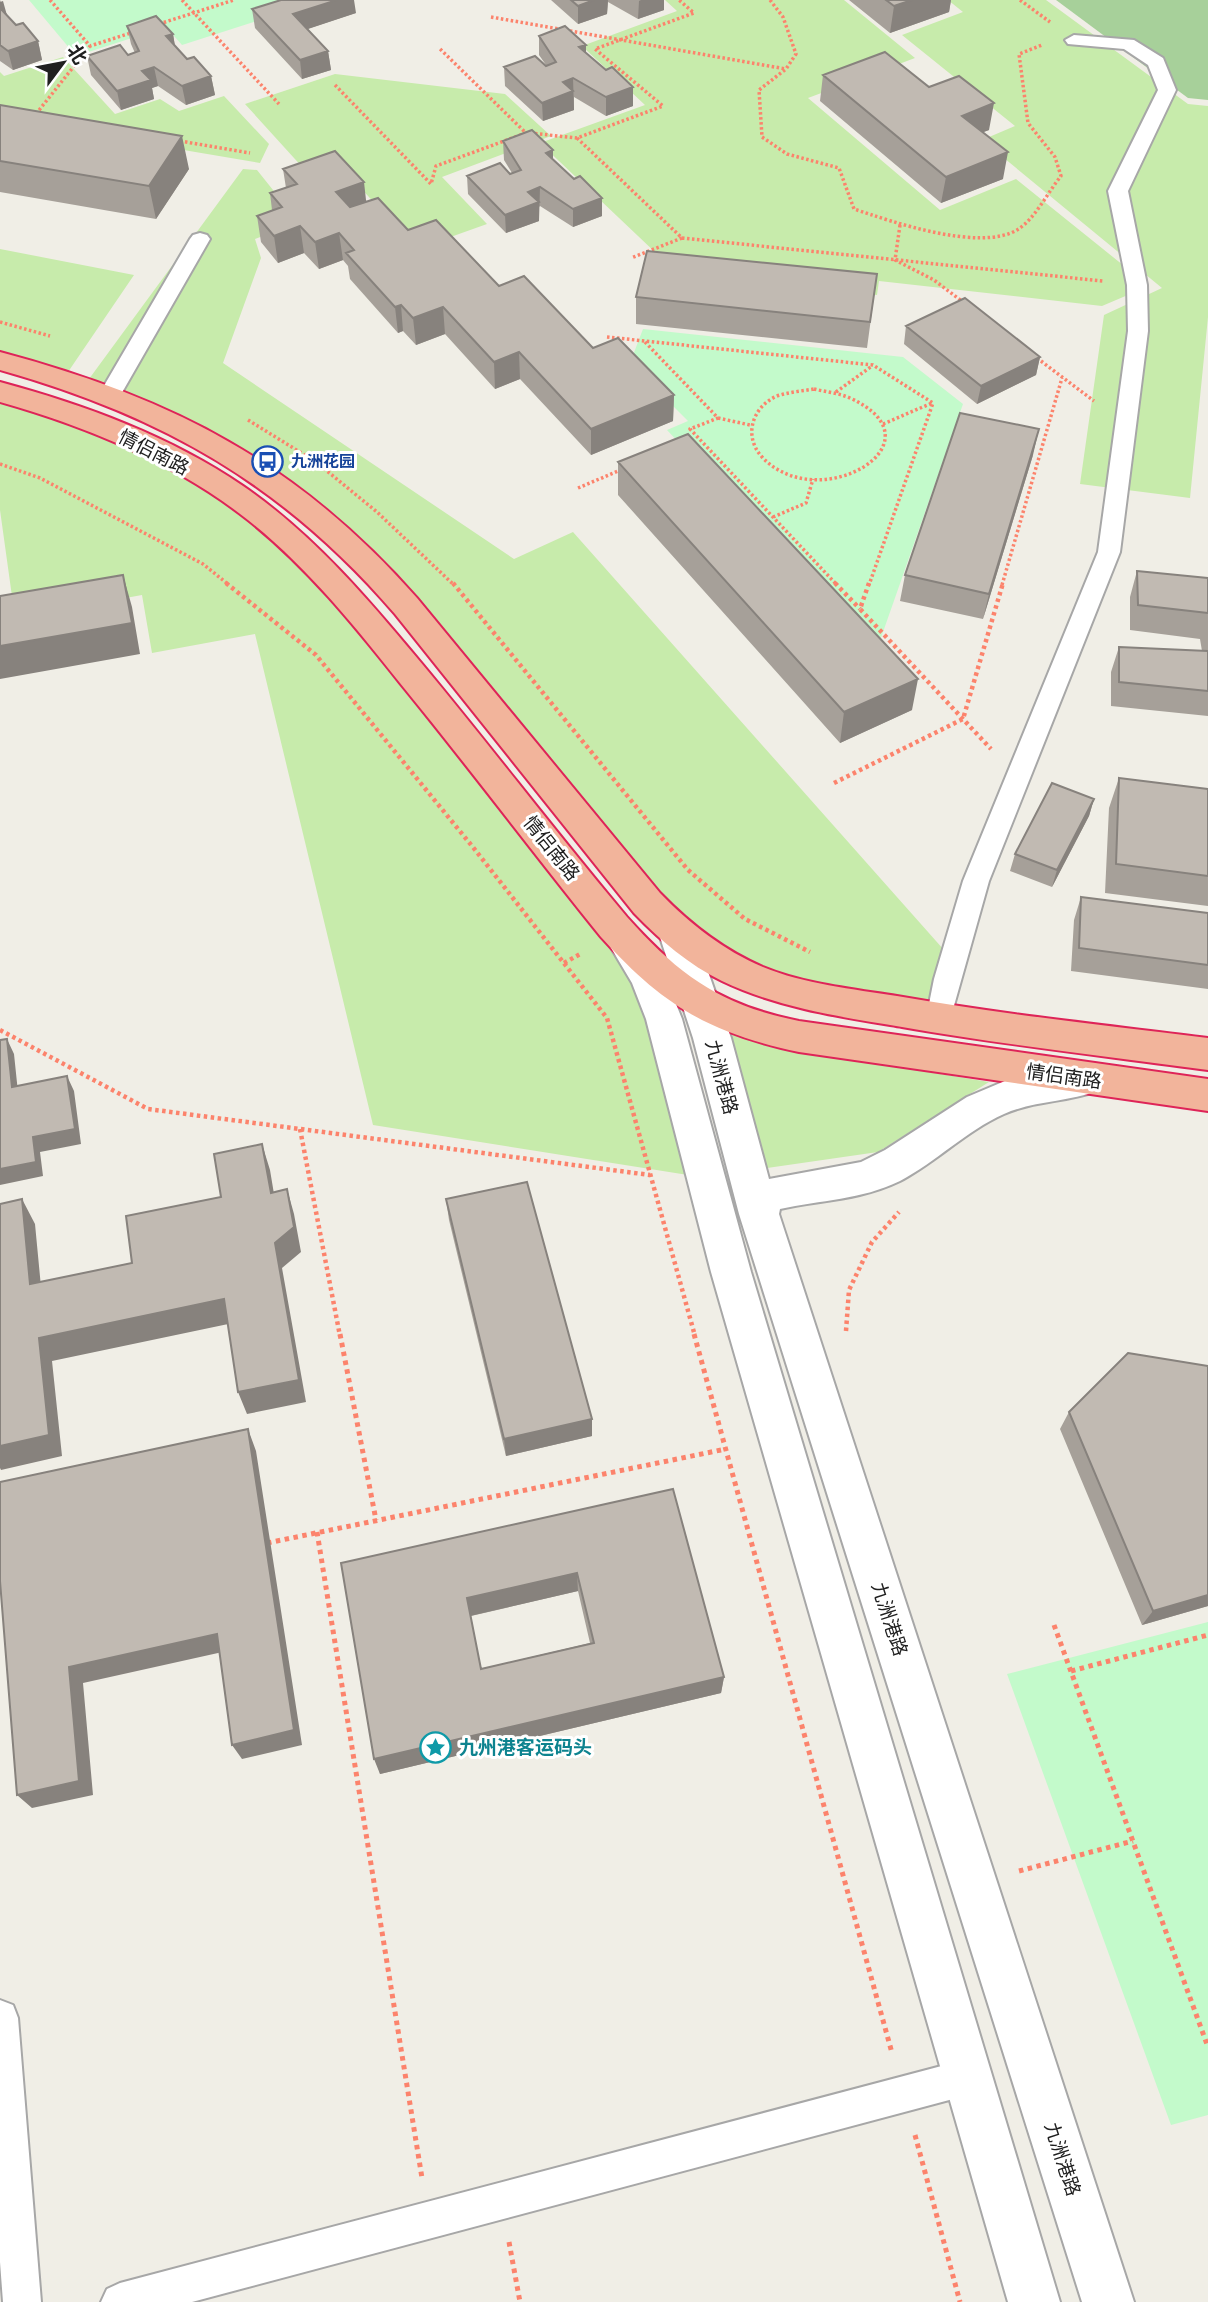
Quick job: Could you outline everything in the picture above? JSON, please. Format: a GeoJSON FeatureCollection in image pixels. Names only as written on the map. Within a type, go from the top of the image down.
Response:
{"type":"FeatureCollection","features":[{"type":"Feature","properties":{"kind":"highway","name":"情侣南路"},"geometry":{"type":"LineString","coordinates":[[0,361],[109,396],[185,431],[245,464],[293,496],[338,534],[387,583],[647,903],[677,934],[737,971],[811,996],[939,1019],[1208,1054]]}},
{"type":"Feature","properties":{"kind":"highway","name":"情侣南路"},"geometry":{"type":"LineString","coordinates":[[0,392],[67,412],[120,434],[168,457],[258,512],[302,552],[376,630],[620,933],[671,981],[701,1003],[732,1018],[794,1035],[1084,1080],[1208,1095]]}},
{"type":"Feature","properties":{"kind":"street"},"geometry":{"type":"LineString","coordinates":[[620,933],[648,979],[664,1019],[735,1285],[1034,2302]]}},
{"type":"Feature","properties":{"kind":"street","name":"九洲港路"},"geometry":{"type":"LineString","coordinates":[[677,934],[701,1003],[759,1214],[1108,2302]]}},
{"type":"Feature","properties":{"kind":"street"},"geometry":{"type":"LineString","coordinates":[[759,1214],[765,1197],[782,1190],[819,1188],[868,1177],[893,1165],[948,1126],[983,1106],[1023,1092],[1084,1080]]}},
{"type":"Feature","properties":{"kind":"lane"},"geometry":{"type":"LineString","coordinates":[[939,1019],[947,979],[976,881],[1108,552],[1126,425],[1138,331],[1137,285],[1118,191],[1146,128],[1167,90],[1156,62],[1128,44],[1074,40]]}},
{"type":"Feature","properties":{"kind":"lane"},"geometry":{"type":"LineString","coordinates":[[109,396],[200,239]]}},
{"type":"Feature","properties":{"kind":"lane"},"geometry":{"type":"LineString","coordinates":[[0,2018],[22,2302]]}},
{"type":"Feature","properties":{"kind":"lane"},"geometry":{"type":"LineString","coordinates":[[120,2302],[968,2077]]}},
{"type":"Feature","properties":{"kind":"path"},"geometry":{"type":"LineString","coordinates":[[50,0],[90,46]]}},
{"type":"Feature","properties":{"kind":"path"},"geometry":{"type":"LineString","coordinates":[[182,0],[279,104]]}},
{"type":"Feature","properties":{"kind":"path"},"geometry":{"type":"LineString","coordinates":[[155,25],[234,0]]}},
{"type":"Feature","properties":{"kind":"path"},"geometry":{"type":"LineString","coordinates":[[335,85],[431,184],[436,166],[526,133],[577,138],[663,106],[595,49],[694,13],[679,0]]}},
{"type":"Feature","properties":{"kind":"path"},"geometry":{"type":"LineString","coordinates":[[770,0],[783,17],[796,54],[786,69],[759,90],[762,137],[787,154],[839,168],[854,209],[900,225],[984,238],[1016,230],[1061,176],[1055,157],[1028,123],[1019,54],[1049,42],[1074,40]]}},
{"type":"Feature","properties":{"kind":"path"},"geometry":{"type":"LineString","coordinates":[[1020,0],[1074,40]]}},
{"type":"Feature","properties":{"kind":"path"},"geometry":{"type":"LineString","coordinates":[[491,17],[786,69]]}},
{"type":"Feature","properties":{"kind":"path"},"geometry":{"type":"LineString","coordinates":[[49,117],[36,115],[90,46],[142,29]]}},
{"type":"Feature","properties":{"kind":"path"},"geometry":{"type":"LineString","coordinates":[[440,49],[526,133]]}},
{"type":"Feature","properties":{"kind":"path"},"geometry":{"type":"LineString","coordinates":[[577,138],[682,238]]}},
{"type":"Feature","properties":{"kind":"path"},"geometry":{"type":"LineString","coordinates":[[170,139],[250,153]]}},
{"type":"Feature","properties":{"kind":"path"},"geometry":{"type":"LineString","coordinates":[[895,260],[900,225]]}},
{"type":"Feature","properties":{"kind":"path"},"geometry":{"type":"LineString","coordinates":[[631,258],[682,238],[1137,285]]}},
{"type":"Feature","properties":{"kind":"path"},"geometry":{"type":"LineString","coordinates":[[895,260],[934,280],[966,305]]}},
{"type":"Feature","properties":{"kind":"path"},"geometry":{"type":"LineString","coordinates":[[0,322],[56,339]]}},
{"type":"Feature","properties":{"kind":"path"},"geometry":{"type":"LineString","coordinates":[[607,337],[873,365],[933,402]]}},
{"type":"Feature","properties":{"kind":"path"},"geometry":{"type":"LineString","coordinates":[[645,341],[718,418]]}},
{"type":"Feature","properties":{"kind":"path"},"geometry":{"type":"LineString","coordinates":[[1030,353],[1126,425]]}},
{"type":"Feature","properties":{"kind":"path"},"geometry":{"type":"LineString","coordinates":[[836,392],[873,365]]}},
{"type":"Feature","properties":{"kind":"path"},"geometry":{"type":"LineString","coordinates":[[834,783],[963,719],[1062,378]]}},
{"type":"Feature","properties":{"kind":"path"},"geometry":{"type":"LineString","coordinates":[[814,389],[857,399],[873,411],[882,424],[886,439],[881,452],[871,464],[855,474],[835,479],[792,475],[774,467],[759,456],[751,440],[750,425],[757,411],[781,395],[814,389]]}},
{"type":"Feature","properties":{"kind":"path"},"geometry":{"type":"LineString","coordinates":[[882,424],[933,402]]}},
{"type":"Feature","properties":{"kind":"path"},"geometry":{"type":"LineString","coordinates":[[860,610],[933,402]]}},
{"type":"Feature","properties":{"kind":"path"},"geometry":{"type":"LineString","coordinates":[[244,418],[316,462],[377,512],[456,586],[688,870],[745,919],[811,952]]}},
{"type":"Feature","properties":{"kind":"path"},"geometry":{"type":"LineString","coordinates":[[750,425],[718,418],[690,429],[1017,777]]}},
{"type":"Feature","properties":{"kind":"path"},"geometry":{"type":"LineString","coordinates":[[0,464],[40,478],[203,564],[316,655],[472,846],[607,1018],[960,2302]]}},
{"type":"Feature","properties":{"kind":"path"},"geometry":{"type":"LineString","coordinates":[[578,488],[626,468]]}},
{"type":"Feature","properties":{"kind":"path"},"geometry":{"type":"LineString","coordinates":[[773,517],[806,503],[813,479]]}},
{"type":"Feature","properties":{"kind":"path"},"geometry":{"type":"LineString","coordinates":[[0,1030],[148,1109],[650,1174]]}},
{"type":"Feature","properties":{"kind":"path"},"geometry":{"type":"LineString","coordinates":[[300,1129],[376,1520]]}},
{"type":"Feature","properties":{"kind":"path"},"geometry":{"type":"LineString","coordinates":[[845,1337],[849,1290],[872,1242],[908,1202]]}},
{"type":"Feature","properties":{"kind":"path"},"geometry":{"type":"LineString","coordinates":[[264,1543],[726,1449]]}},
{"type":"Feature","properties":{"kind":"path"},"geometry":{"type":"LineString","coordinates":[[317,1532],[429,2220]]}},
{"type":"Feature","properties":{"kind":"path"},"geometry":{"type":"LineString","coordinates":[[1054,1625],[1207,2038],[1208,2047]]}},
{"type":"Feature","properties":{"kind":"path"},"geometry":{"type":"LineString","coordinates":[[1071,1671],[1208,1635]]}},
{"type":"Feature","properties":{"kind":"path"},"geometry":{"type":"LineString","coordinates":[[975,1884],[1133,1841]]}},
{"type":"Feature","properties":{"kind":"path"},"geometry":{"type":"LineString","coordinates":[[502,2200],[520,2302]]}},
{"type":"Feature","properties":{"kind":"green space"},"geometry":{"type":"Polygon","coordinates":[[[29,0],[316,2],[182,45],[166,27],[76,56],[29,0]]]}},
{"type":"Feature","properties":{"kind":"green space"},"geometry":{"type":"Polygon","coordinates":[[[665,0],[844,0],[915,58],[808,98],[940,210],[1016,179],[1149,286],[1102,306],[879,281],[877,295],[677,273],[540,143],[645,105],[582,46],[677,11],[665,0]]]}},
{"type":"Feature","properties":{"kind":"green space"},"geometry":{"type":"Polygon","coordinates":[[[948,0],[1046,0],[1188,104],[1208,106],[1208,317],[1190,498],[1080,484],[1104,315],[1162,288],[982,140],[1015,126],[902,35],[963,12],[948,0]]]}},
{"type":"Feature","properties":{"kind":"green space"},"geometry":{"type":"Polygon","coordinates":[[[1056,0],[1208,0],[1208,100],[1188,98],[1056,0]]]}},
{"type":"Feature","properties":{"kind":"green space"},"geometry":{"type":"Polygon","coordinates":[[[63,57],[115,114],[160,99],[179,111],[224,96],[269,144],[260,163],[0,119],[0,72],[4,76],[63,57]]]}},
{"type":"Feature","properties":{"kind":"green space"},"geometry":{"type":"Polygon","coordinates":[[[335,74],[505,94],[551,136],[442,177],[487,224],[417,249],[344,170],[314,180],[245,104],[335,74]]]}},
{"type":"Feature","properties":{"kind":"green space"},"geometry":{"type":"Polygon","coordinates":[[[243,169],[257,170],[289,210],[276,231],[255,239],[261,258],[223,363],[514,559],[573,532],[944,950],[929,1007],[785,980],[736,959],[660,900],[409,591],[339,522],[263,464],[222,439],[136,397],[89,379],[243,169]]]}},
{"type":"Feature","properties":{"kind":"green space"},"geometry":{"type":"Polygon","coordinates":[[[0,249],[134,275],[68,372],[0,353],[0,249]]]}},
{"type":"Feature","properties":{"kind":"green space"},"geometry":{"type":"Polygon","coordinates":[[[643,329],[903,357],[963,404],[876,652],[667,430],[688,421],[630,363],[643,329]]]}},
{"type":"Feature","properties":{"kind":"green space"},"geometry":{"type":"Polygon","coordinates":[[[0,400],[72,421],[182,475],[252,518],[368,634],[616,940],[656,1027],[688,1175],[373,1125],[255,634],[152,653],[142,595],[15,618],[0,510],[0,400]]]}},
{"type":"Feature","properties":{"kind":"green space"},"geometry":{"type":"Polygon","coordinates":[[[718,1021],[813,1053],[989,1082],[878,1152],[760,1169],[718,1021]]]}},
{"type":"Feature","properties":{"kind":"green space"},"geometry":{"type":"Polygon","coordinates":[[[1208,1622],[1208,2115],[1171,2125],[1007,1674],[1208,1622]]]}},
{"type":"Feature","properties":{"kind":"building"},"geometry":{"type":"Polygon","coordinates":[[[281,0],[337,0],[293,14],[328,51],[300,60],[252,9],[281,0]]]}},
{"type":"Feature","properties":{"kind":"building"},"geometry":{"type":"Polygon","coordinates":[[[571,0],[594,0],[578,6],[571,0]]]}},
{"type":"Feature","properties":{"kind":"building"},"geometry":{"type":"Polygon","coordinates":[[[886,0],[912,0],[894,6],[886,0]]]}},
{"type":"Feature","properties":{"kind":"building"},"geometry":{"type":"Polygon","coordinates":[[[0,8],[16,25],[23,23],[38,41],[8,51],[0,45],[0,8]]]}},
{"type":"Feature","properties":{"kind":"building"},"geometry":{"type":"Polygon","coordinates":[[[156,16],[173,34],[166,36],[187,59],[194,57],[211,76],[182,86],[154,67],[142,71],[151,80],[117,91],[87,56],[120,45],[128,55],[139,51],[127,26],[156,16]]]}},
{"type":"Feature","properties":{"kind":"building"},"geometry":{"type":"Polygon","coordinates":[[[565,26],[586,45],[579,47],[606,70],[612,67],[633,87],[606,97],[573,78],[563,82],[573,91],[542,103],[504,67],[535,56],[546,66],[556,62],[539,36],[565,26]]]}},
{"type":"Feature","properties":{"kind":"building"},"geometry":{"type":"Polygon","coordinates":[[[885,52],[929,87],[959,76],[994,103],[962,116],[1008,152],[946,177],[823,75],[885,52]]]}},
{"type":"Feature","properties":{"kind":"building"},"geometry":{"type":"Polygon","coordinates":[[[0,105],[182,136],[149,186],[0,161],[0,105]]]}},
{"type":"Feature","properties":{"kind":"building"},"geometry":{"type":"Polygon","coordinates":[[[532,130],[553,150],[546,153],[574,179],[580,176],[602,198],[573,209],[540,187],[528,192],[539,202],[505,215],[467,176],[500,163],[510,174],[521,170],[503,141],[532,130]]]}},
{"type":"Feature","properties":{"kind":"building"},"geometry":{"type":"Polygon","coordinates":[[[335,151],[364,182],[336,192],[350,207],[378,198],[408,230],[436,220],[499,286],[524,276],[593,348],[618,338],[674,395],[591,429],[519,352],[494,362],[443,307],[413,318],[401,305],[395,307],[346,253],[354,250],[339,233],[315,242],[300,226],[274,236],[257,216],[282,207],[270,193],[297,184],[283,169],[335,151]]]}},
{"type":"Feature","properties":{"kind":"building"},"geometry":{"type":"Polygon","coordinates":[[[647,251],[877,274],[870,322],[636,297],[647,251]]]}},
{"type":"Feature","properties":{"kind":"building"},"geometry":{"type":"Polygon","coordinates":[[[965,298],[1040,357],[981,386],[906,326],[965,298]]]}},
{"type":"Feature","properties":{"kind":"building"},"geometry":{"type":"Polygon","coordinates":[[[960,413],[1039,429],[989,594],[905,575],[960,413]]]}},
{"type":"Feature","properties":{"kind":"building"},"geometry":{"type":"Polygon","coordinates":[[[688,434],[918,679],[844,712],[618,462],[688,434]]]}},
{"type":"Feature","properties":{"kind":"building"},"geometry":{"type":"Polygon","coordinates":[[[1137,571],[1208,578],[1208,613],[1138,605],[1137,571]]]}},
{"type":"Feature","properties":{"kind":"building"},"geometry":{"type":"Polygon","coordinates":[[[123,575],[132,623],[0,646],[0,596],[123,575]]]}},
{"type":"Feature","properties":{"kind":"building"},"geometry":{"type":"Polygon","coordinates":[[[1119,647],[1208,651],[1208,691],[1119,682],[1119,647]]]}},
{"type":"Feature","properties":{"kind":"building"},"geometry":{"type":"Polygon","coordinates":[[[1119,778],[1208,789],[1208,876],[1116,864],[1119,778]]]}},
{"type":"Feature","properties":{"kind":"building"},"geometry":{"type":"Polygon","coordinates":[[[1052,783],[1094,799],[1057,870],[1015,854],[1052,783]]]}},
{"type":"Feature","properties":{"kind":"building"},"geometry":{"type":"Polygon","coordinates":[[[1081,897],[1208,913],[1208,965],[1079,948],[1081,897]]]}},
{"type":"Feature","properties":{"kind":"building"},"geometry":{"type":"Polygon","coordinates":[[[7,1039],[12,1087],[67,1076],[75,1129],[33,1137],[36,1162],[0,1169],[0,1040],[7,1039]]]}},
{"type":"Feature","properties":{"kind":"building"},"geometry":{"type":"Polygon","coordinates":[[[262,1144],[271,1193],[287,1189],[294,1227],[275,1243],[299,1380],[238,1392],[224,1299],[39,1338],[49,1435],[0,1446],[0,1204],[22,1199],[30,1284],[132,1263],[126,1216],[221,1197],[214,1154],[262,1144]]]}},
{"type":"Feature","properties":{"kind":"building"},"geometry":{"type":"Polygon","coordinates":[[[527,1182],[592,1419],[504,1439],[446,1199],[527,1182]]]}},
{"type":"Feature","properties":{"kind":"building"},"geometry":{"type":"Polygon","coordinates":[[[1128,1353],[1208,1366],[1208,1595],[1153,1611],[1069,1412],[1128,1353]]]}},
{"type":"Feature","properties":{"kind":"building"},"geometry":{"type":"Polygon","coordinates":[[[248,1429],[294,1730],[232,1745],[217,1634],[69,1667],[79,1781],[17,1795],[0,1581],[0,1482],[248,1429]]]}},
{"type":"Feature","properties":{"kind":"building"},"geometry":{"type":"Polygon","coordinates":[[[673,1489],[724,1677],[374,1759],[341,1563],[673,1489]],[[577,1573],[467,1598],[481,1669],[594,1643],[577,1573]]]}},
{"type":"Feature","properties":{"kind":"place","name":"九洲花园"},"geometry":{"type":"Point","coordinates":[268,461]}},
{"type":"Feature","properties":{"kind":"place","name":"九州港客运码头"},"geometry":{"type":"Point","coordinates":[436,1747]}}]}
